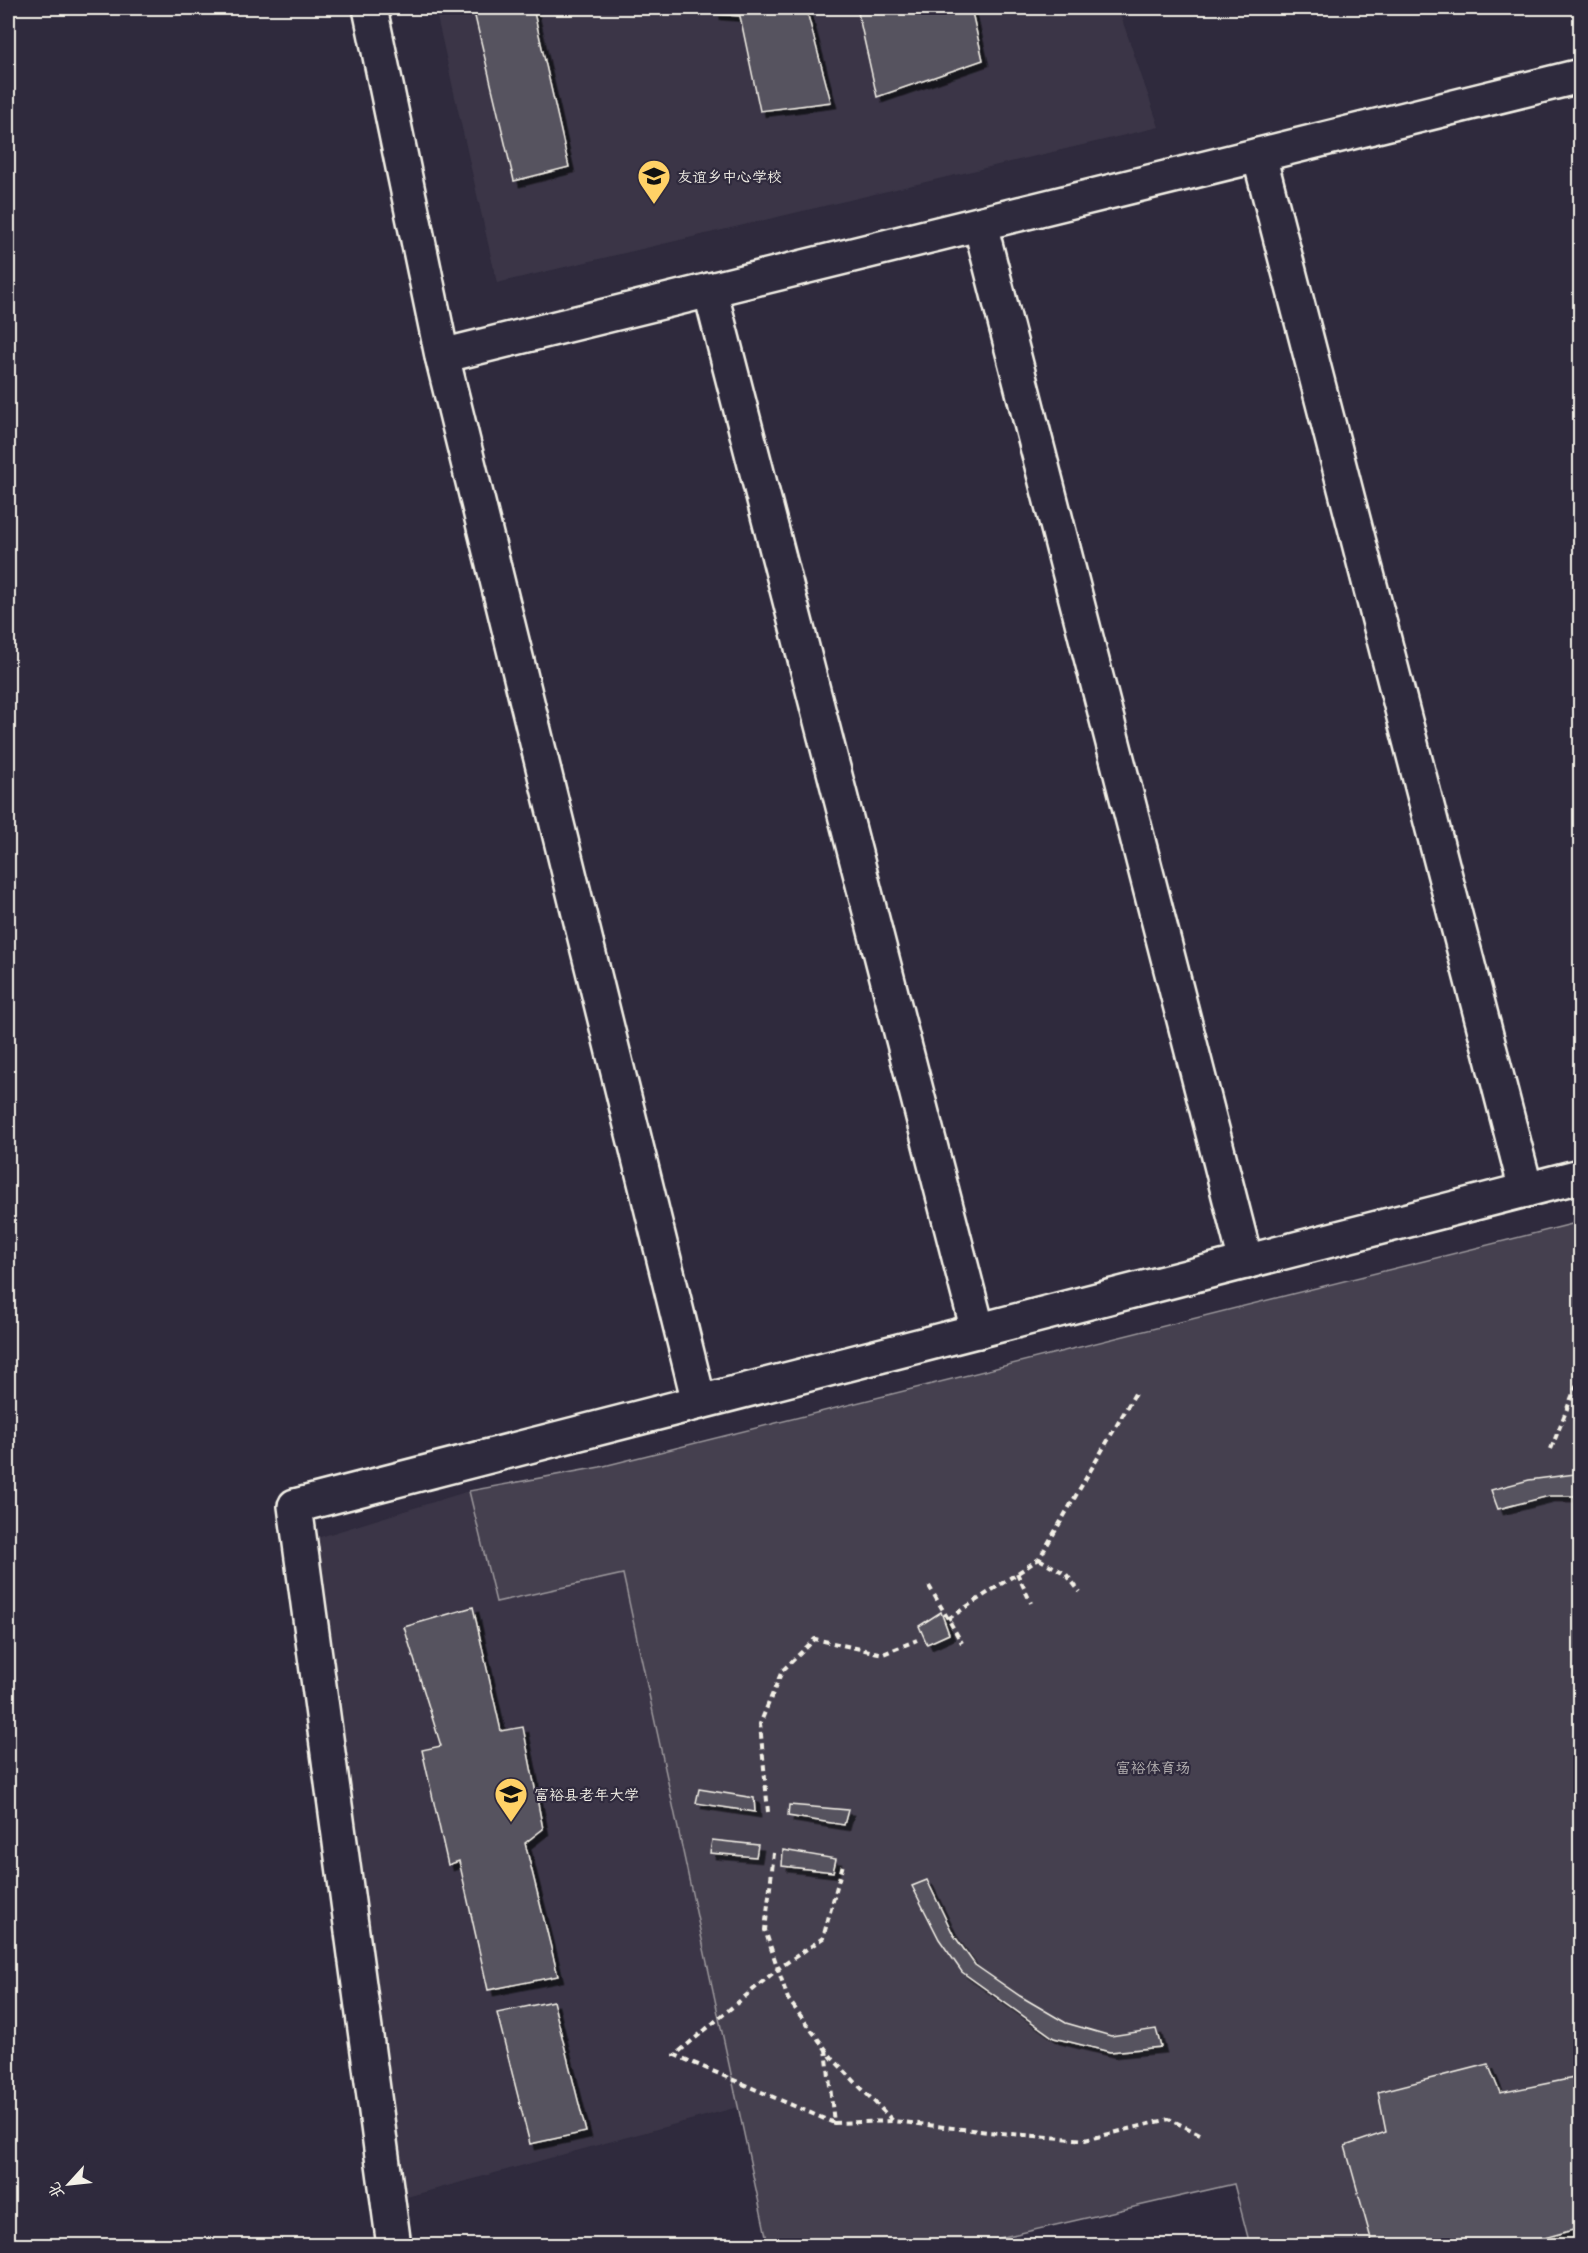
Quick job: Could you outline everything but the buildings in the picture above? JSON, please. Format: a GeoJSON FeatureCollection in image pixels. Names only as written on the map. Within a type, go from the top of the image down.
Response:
{"type":"FeatureCollection","features":[{"type":"Feature","properties":{"kind":"street"},"geometry":{"type":"LineString","coordinates":[[370,8],[442,356],[699,1402]]}},
{"type":"Feature","properties":{"kind":"street"},"geometry":{"type":"LineString","coordinates":[[442,356],[1581,76]]}},
{"type":"Feature","properties":{"kind":"street"},"geometry":{"type":"LineString","coordinates":[[1259,155],[1526,1190]]}},
{"type":"Feature","properties":{"kind":"street"},"geometry":{"type":"LineString","coordinates":[[980,224],[1246,1262]]}},
{"type":"Feature","properties":{"kind":"street"},"geometry":{"type":"LineString","coordinates":[[710,290],[978,1331]]}},
{"type":"Feature","properties":{"kind":"street"},"geometry":{"type":"LineString","coordinates":[[394,2246],[295,1506],[1581,1176]]}},
{"type":"Feature","properties":{"kind":"path"},"geometry":{"type":"LineString","coordinates":[[1551,1449],[1581,1376]]}},
{"type":"Feature","properties":{"kind":"path"},"geometry":{"type":"LineString","coordinates":[[948,1619],[1040,1559],[1136,1392]]}},
{"type":"Feature","properties":{"kind":"path"},"geometry":{"type":"LineString","coordinates":[[1040,1559],[1066,1574],[1080,1592]]}},
{"type":"Feature","properties":{"kind":"path"},"geometry":{"type":"LineString","coordinates":[[1017,1573],[1031,1603]]}},
{"type":"Feature","properties":{"kind":"path"},"geometry":{"type":"LineString","coordinates":[[929,1586],[962,1643]]}},
{"type":"Feature","properties":{"kind":"path"},"geometry":{"type":"LineString","coordinates":[[768,1812],[760,1724],[782,1671],[815,1639],[883,1654],[917,1640]]}},
{"type":"Feature","properties":{"kind":"path"},"geometry":{"type":"LineString","coordinates":[[774,1853],[765,1930],[788,1999],[833,2059],[893,2121]]}},
{"type":"Feature","properties":{"kind":"path"},"geometry":{"type":"LineString","coordinates":[[843,1864],[823,1938],[778,1968],[675,2055],[834,2123],[893,2121],[1085,2140],[1169,2119],[1202,2135]]}},
{"type":"Feature","properties":{"kind":"path"},"geometry":{"type":"LineString","coordinates":[[825,2048],[834,2123]]}},
{"type":"Feature","properties":{"kind":"shaded area","name":"友谊乡中心学校"},"geometry":{"type":"Polygon","coordinates":[[[435,8],[1118,8],[1159,127],[497,283],[435,8]]]}},
{"type":"Feature","properties":{"kind":"shaded area","name":"富裕县老年大学"},"geometry":{"type":"Polygon","coordinates":[[[600,1467],[738,2107],[388,2202],[314,1539],[469,1491],[600,1467]]]}},
{"type":"Feature","properties":{"kind":"green space","name":"富裕体育场"},"geometry":{"type":"Polygon","coordinates":[[[1580,1222],[1580,2241],[1563,2246],[1250,2245],[1234,2184],[969,2245],[768,2245],[623,1574],[496,1602],[469,1491],[600,1467],[1580,1222]]]}},
{"type":"Feature","properties":{"kind":"place","name":"友谊乡中心学校"},"geometry":{"type":"Point","coordinates":[654,205]}},
{"type":"Feature","properties":{"kind":"place","name":"富裕县老年大学"},"geometry":{"type":"Point","coordinates":[511,1823]}}]}
